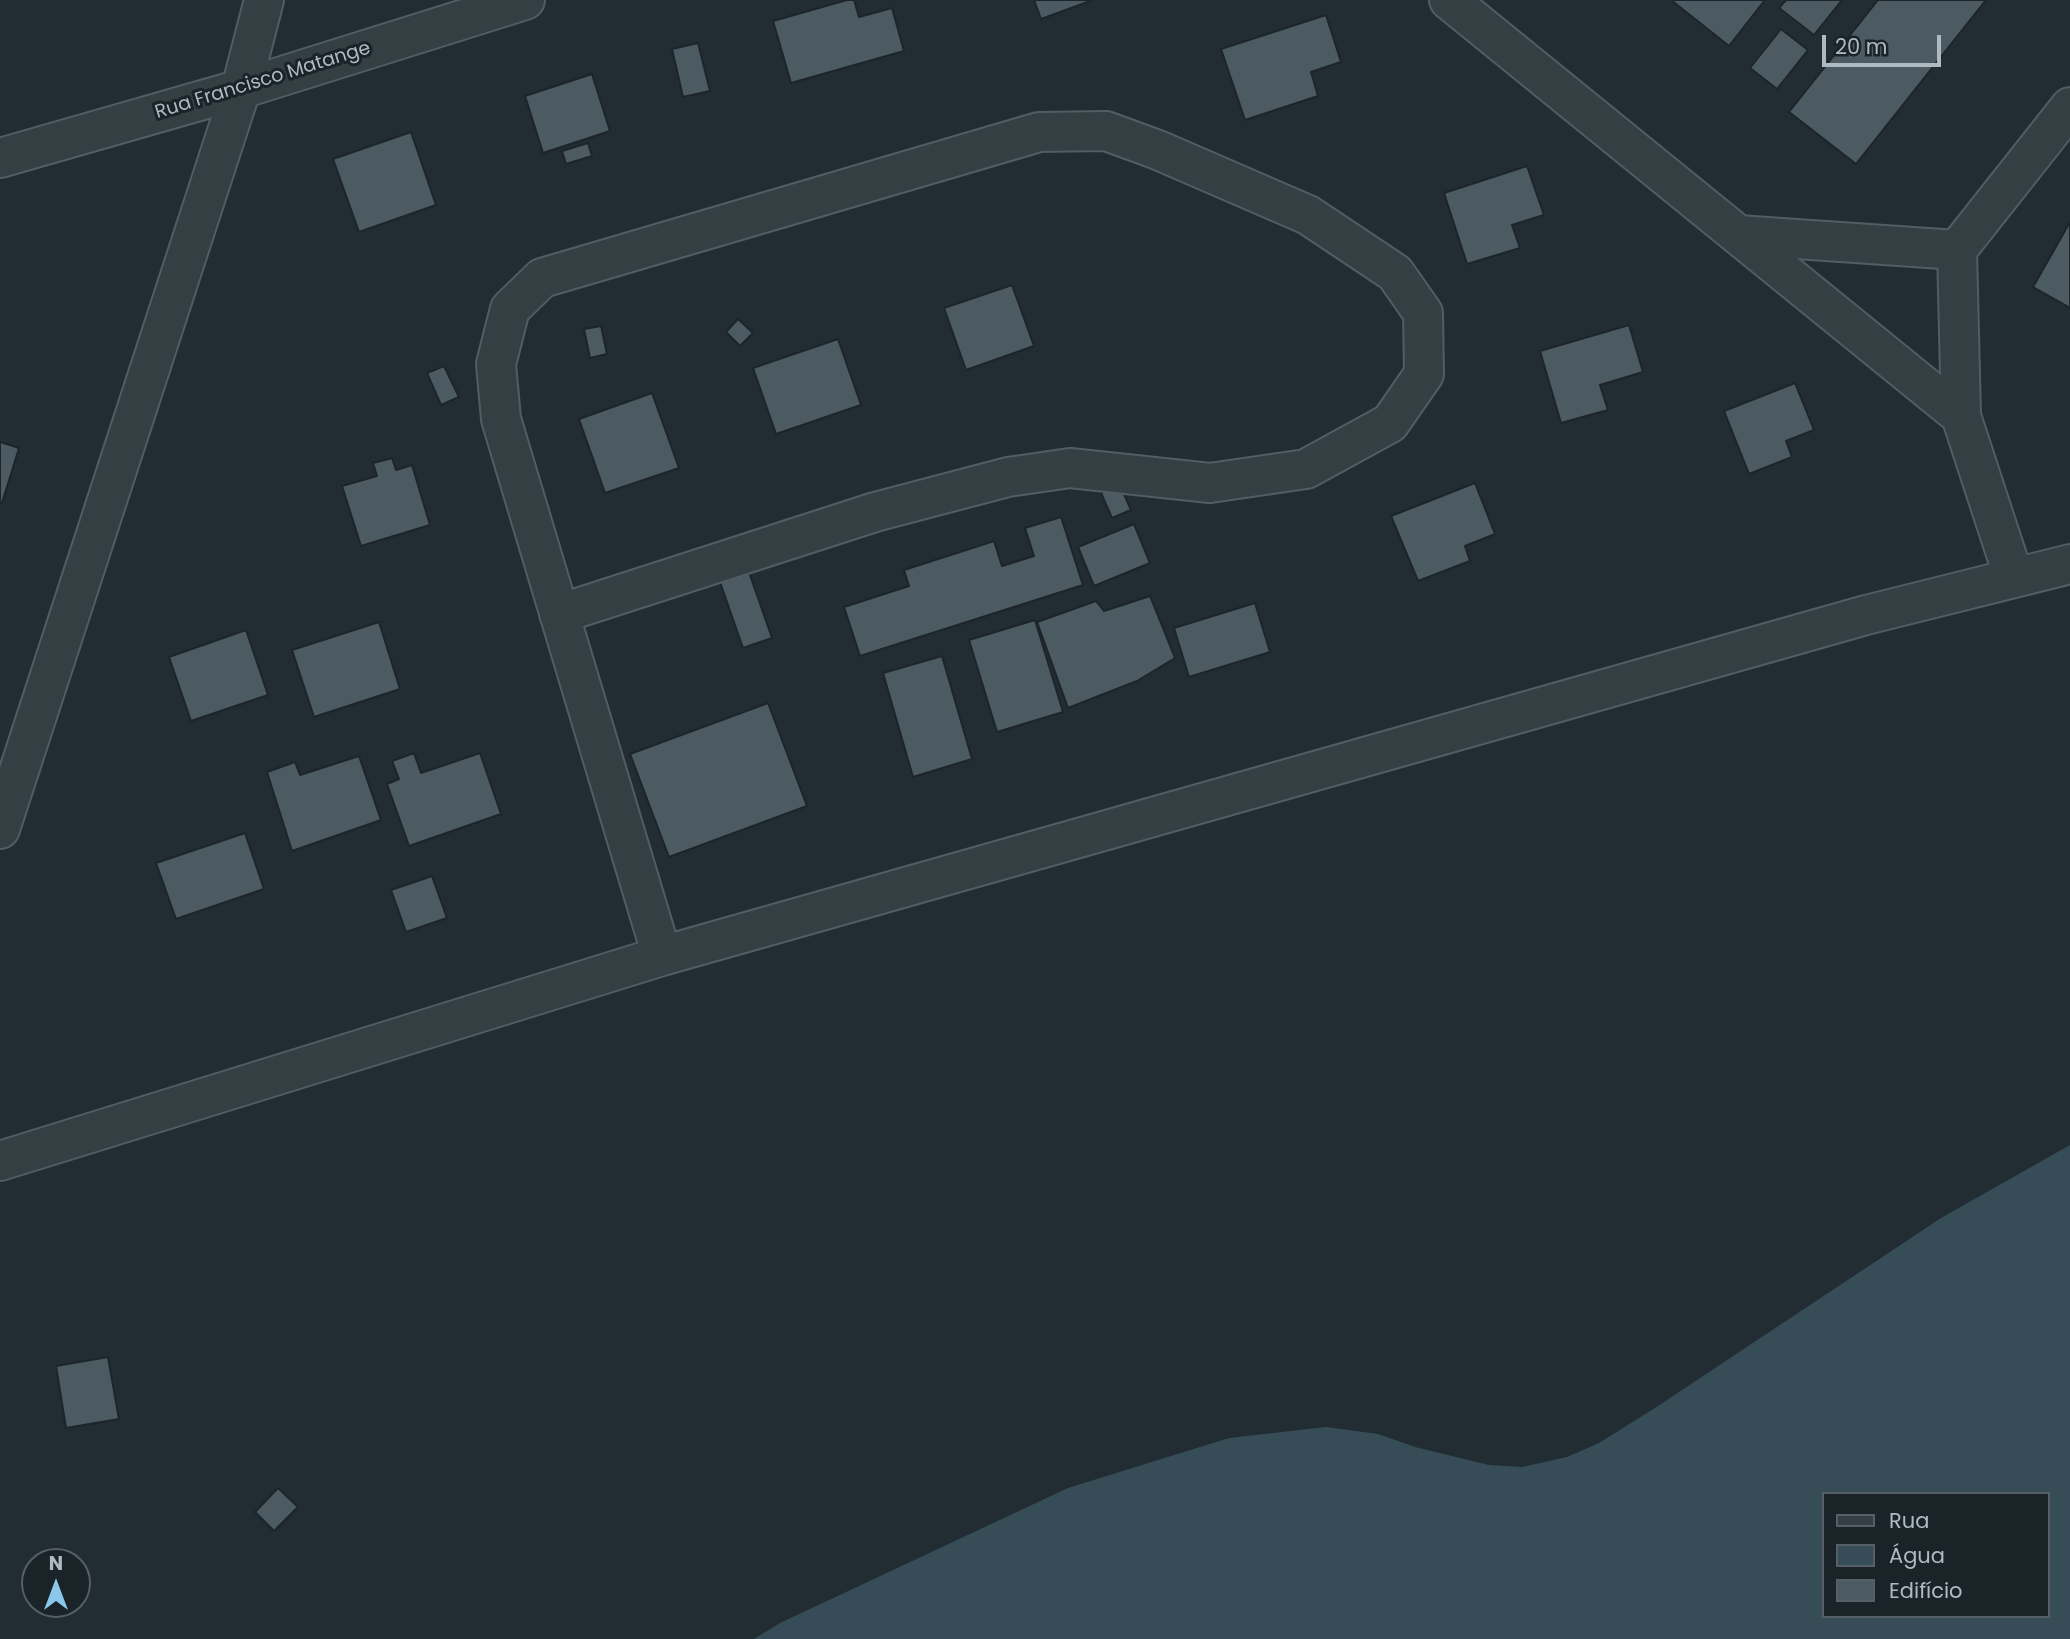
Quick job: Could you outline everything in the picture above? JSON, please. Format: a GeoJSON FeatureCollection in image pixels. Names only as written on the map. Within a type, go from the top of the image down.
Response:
{"type":"FeatureCollection","features":[{"type":"Feature","properties":{"kind":"street"},"geometry":{"type":"LineString","coordinates":[[0,829],[241,89],[264,0]]}},
{"type":"Feature","properties":{"kind":"street","name":"Rua Francisco Matange"},"geometry":{"type":"LineString","coordinates":[[0,159],[241,89],[525,0]]}},
{"type":"Feature","properties":{"kind":"street"},"geometry":{"type":"LineString","coordinates":[[1449,0],[1961,416]]}},
{"type":"Feature","properties":{"kind":"street"},"geometry":{"type":"LineString","coordinates":[[2014,578],[1961,416],[1957,250],[2070,107]]}},
{"type":"Feature","properties":{"kind":"street"},"geometry":{"type":"LineString","coordinates":[[559,614],[875,512],[1008,478],[1070,468],[1210,483],[1306,469],[1390,423],[1424,374],[1423,313],[1395,273],[1308,215],[1158,150],[1106,131],[1040,132],[542,278],[510,309],[496,364],[501,419],[559,614],[662,956]]}},
{"type":"Feature","properties":{"kind":"street"},"geometry":{"type":"LineString","coordinates":[[1738,235],[1957,250]]}},
{"type":"Feature","properties":{"kind":"street"},"geometry":{"type":"LineString","coordinates":[[0,1161],[662,956],[1852,618],[2070,564]]}},
{"type":"Feature","properties":{"kind":"water"},"geometry":{"type":"Polygon","coordinates":[[[2070,1145],[2070,1639],[754,1639],[780,1623],[1068,1488],[1229,1438],[1326,1427],[1378,1434],[1415,1447],[1489,1465],[1522,1467],[1567,1457],[1599,1443],[1941,1218],[2070,1145]]]}},
{"type":"Feature","properties":{"kind":"building"},"geometry":{"type":"Polygon","coordinates":[[[854,0],[859,17],[892,8],[904,51],[791,83],[773,21],[854,0]]]}},
{"type":"Feature","properties":{"kind":"building"},"geometry":{"type":"Polygon","coordinates":[[[1034,0],[1093,0],[1041,19],[1034,0]]]}},
{"type":"Feature","properties":{"kind":"building"},"geometry":{"type":"Polygon","coordinates":[[[1671,0],[1765,0],[1729,46],[1671,0]]]}},
{"type":"Feature","properties":{"kind":"building"},"geometry":{"type":"Polygon","coordinates":[[[1786,0],[1842,0],[1814,35],[1779,8],[1786,0]]]}},
{"type":"Feature","properties":{"kind":"building"},"geometry":{"type":"Polygon","coordinates":[[[1878,0],[1986,0],[1856,164],[1789,112],[1878,0]]]}},
{"type":"Feature","properties":{"kind":"building"},"geometry":{"type":"Polygon","coordinates":[[[1326,15],[1341,62],[1311,72],[1318,96],[1245,120],[1221,49],[1326,15]]]}},
{"type":"Feature","properties":{"kind":"building"},"geometry":{"type":"Polygon","coordinates":[[[1781,29],[1808,50],[1777,89],[1750,68],[1781,29]]]}},
{"type":"Feature","properties":{"kind":"building"},"geometry":{"type":"Polygon","coordinates":[[[698,43],[710,91],[683,97],[672,49],[698,43]]]}},
{"type":"Feature","properties":{"kind":"building"},"geometry":{"type":"Polygon","coordinates":[[[592,74],[610,131],[543,153],[525,96],[592,74]]]}},
{"type":"Feature","properties":{"kind":"building"},"geometry":{"type":"Polygon","coordinates":[[[411,132],[436,205],[359,232],[333,159],[411,132]]]}},
{"type":"Feature","properties":{"kind":"building"},"geometry":{"type":"Polygon","coordinates":[[[588,143],[592,156],[566,164],[562,151],[588,143]]]}},
{"type":"Feature","properties":{"kind":"building"},"geometry":{"type":"Polygon","coordinates":[[[1527,166],[1544,215],[1512,225],[1520,248],[1467,264],[1444,193],[1527,166]]]}},
{"type":"Feature","properties":{"kind":"building"},"geometry":{"type":"Polygon","coordinates":[[[2070,222],[2070,308],[2033,287],[2070,222]]]}},
{"type":"Feature","properties":{"kind":"building"},"geometry":{"type":"Polygon","coordinates":[[[1012,285],[1034,346],[966,370],[944,308],[1012,285]]]}},
{"type":"Feature","properties":{"kind":"building"},"geometry":{"type":"Polygon","coordinates":[[[738,319],[753,333],[740,346],[726,332],[738,319]]]}},
{"type":"Feature","properties":{"kind":"building"},"geometry":{"type":"Polygon","coordinates":[[[1629,325],[1643,372],[1600,385],[1608,410],[1561,423],[1540,351],[1629,325]]]}},
{"type":"Feature","properties":{"kind":"building"},"geometry":{"type":"Polygon","coordinates":[[[601,326],[607,354],[590,358],[584,329],[601,326]]]}},
{"type":"Feature","properties":{"kind":"building"},"geometry":{"type":"Polygon","coordinates":[[[838,339],[861,405],[776,434],[753,368],[838,339]]]}},
{"type":"Feature","properties":{"kind":"building"},"geometry":{"type":"Polygon","coordinates":[[[444,366],[459,397],[441,405],[427,373],[444,366]]]}},
{"type":"Feature","properties":{"kind":"building"},"geometry":{"type":"Polygon","coordinates":[[[1795,383],[1814,430],[1786,441],[1792,457],[1749,474],[1724,411],[1795,383]]]}},
{"type":"Feature","properties":{"kind":"building"},"geometry":{"type":"Polygon","coordinates":[[[652,393],[679,468],[605,493],[579,419],[652,393]]]}},
{"type":"Feature","properties":{"kind":"building"},"geometry":{"type":"Polygon","coordinates":[[[0,442],[19,448],[2,503],[0,502],[0,442]]]}},
{"type":"Feature","properties":{"kind":"building"},"geometry":{"type":"Polygon","coordinates":[[[392,458],[396,470],[412,465],[430,525],[361,546],[342,486],[377,476],[373,463],[392,458]]]}},
{"type":"Feature","properties":{"kind":"building"},"geometry":{"type":"Polygon","coordinates":[[[1475,483],[1495,534],[1465,546],[1470,561],[1418,581],[1391,516],[1475,483]]]}},
{"type":"Feature","properties":{"kind":"building"},"geometry":{"type":"Polygon","coordinates":[[[1120,485],[1131,510],[1112,518],[1101,493],[1120,485]]]}},
{"type":"Feature","properties":{"kind":"building"},"geometry":{"type":"Polygon","coordinates":[[[1061,517],[1083,585],[860,656],[844,607],[909,586],[904,570],[994,541],[1002,566],[1034,556],[1025,528],[1061,517]]]}},
{"type":"Feature","properties":{"kind":"building"},"geometry":{"type":"Polygon","coordinates":[[[1134,524],[1150,563],[1094,586],[1078,547],[1134,524]]]}},
{"type":"Feature","properties":{"kind":"building"},"geometry":{"type":"Polygon","coordinates":[[[749,572],[772,638],[743,648],[720,582],[749,572]]]}},
{"type":"Feature","properties":{"kind":"building"},"geometry":{"type":"Polygon","coordinates":[[[1150,596],[1175,658],[1137,681],[1068,708],[1037,622],[1096,601],[1104,611],[1150,596]]]}},
{"type":"Feature","properties":{"kind":"building"},"geometry":{"type":"Polygon","coordinates":[[[1255,603],[1270,652],[1189,677],[1174,628],[1255,603]]]}},
{"type":"Feature","properties":{"kind":"building"},"geometry":{"type":"Polygon","coordinates":[[[1035,620],[1063,712],[997,732],[969,640],[1035,620]]]}},
{"type":"Feature","properties":{"kind":"building"},"geometry":{"type":"Polygon","coordinates":[[[379,622],[400,689],[314,717],[292,650],[379,622]]]}},
{"type":"Feature","properties":{"kind":"building"},"geometry":{"type":"Polygon","coordinates":[[[246,630],[268,695],[191,721],[169,657],[246,630]]]}},
{"type":"Feature","properties":{"kind":"building"},"geometry":{"type":"Polygon","coordinates":[[[942,656],[972,759],[913,777],[883,673],[942,656]]]}},
{"type":"Feature","properties":{"kind":"building"},"geometry":{"type":"Polygon","coordinates":[[[768,703],[807,806],[669,857],[630,754],[768,703]]]}},
{"type":"Feature","properties":{"kind":"building"},"geometry":{"type":"Polygon","coordinates":[[[414,753],[421,773],[480,753],[501,814],[409,846],[387,784],[399,779],[392,761],[414,753]]]}},
{"type":"Feature","properties":{"kind":"building"},"geometry":{"type":"Polygon","coordinates":[[[359,756],[381,820],[292,851],[267,772],[295,762],[300,775],[359,756]]]}},
{"type":"Feature","properties":{"kind":"building"},"geometry":{"type":"Polygon","coordinates":[[[245,833],[264,889],[176,919],[156,863],[245,833]]]}},
{"type":"Feature","properties":{"kind":"building"},"geometry":{"type":"Polygon","coordinates":[[[432,876],[447,918],[406,932],[391,890],[432,876]]]}},
{"type":"Feature","properties":{"kind":"building"},"geometry":{"type":"Polygon","coordinates":[[[108,1357],[119,1419],[66,1428],[56,1366],[108,1357]]]}},
{"type":"Feature","properties":{"kind":"building"},"geometry":{"type":"Polygon","coordinates":[[[278,1488],[298,1507],[274,1531],[255,1512],[278,1488]]]}}]}
